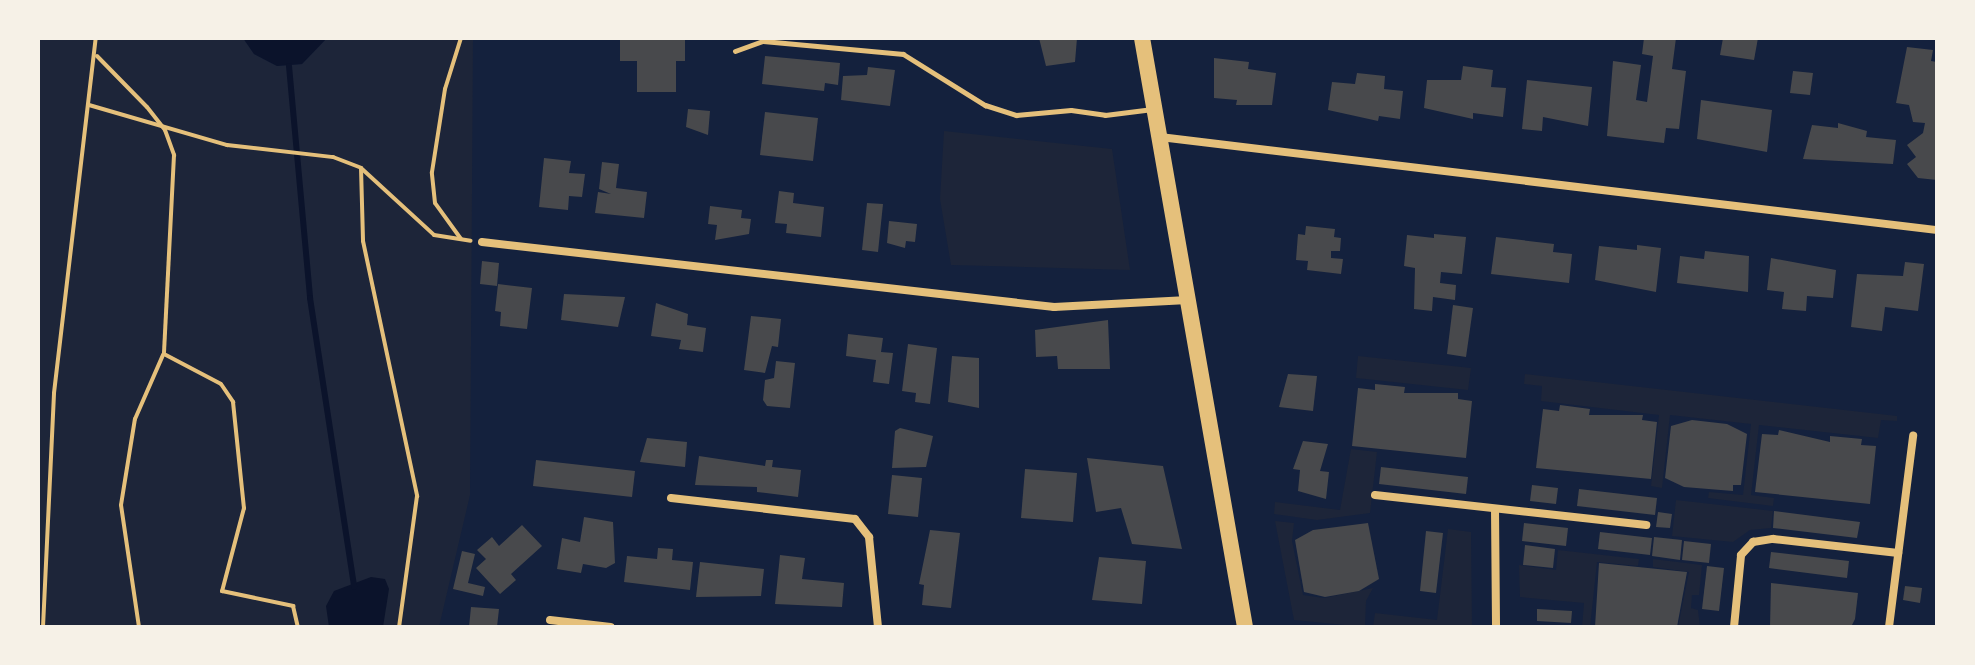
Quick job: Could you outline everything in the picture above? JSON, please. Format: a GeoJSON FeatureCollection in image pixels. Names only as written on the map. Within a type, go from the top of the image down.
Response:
{"type":"FeatureCollection","features":[{"type":"Feature","properties":{"kind":"main road"},"geometry":{"type":"LineString","coordinates":[[1142,38],[1245,627]]}},
{"type":"Feature","properties":{"kind":"street"},"geometry":{"type":"LineString","coordinates":[[1159,136],[1937,230]]}},
{"type":"Feature","properties":{"kind":"street"},"geometry":{"type":"LineString","coordinates":[[482,242],[1054,307],[1188,300]]}},
{"type":"Feature","properties":{"kind":"street"},"geometry":{"type":"LineString","coordinates":[[1889,627],[1913,436]]}},
{"type":"Feature","properties":{"kind":"street"},"geometry":{"type":"LineString","coordinates":[[1375,495],[1646,525]]}},
{"type":"Feature","properties":{"kind":"street"},"geometry":{"type":"LineString","coordinates":[[671,498],[855,519],[869,537],[878,627]]}},
{"type":"Feature","properties":{"kind":"street"},"geometry":{"type":"LineString","coordinates":[[1495,509],[1496,627]]}},
{"type":"Feature","properties":{"kind":"street"},"geometry":{"type":"LineString","coordinates":[[1734,627],[1741,555],[1753,542],[1773,539],[1898,553]]}},
{"type":"Feature","properties":{"kind":"street"},"geometry":{"type":"LineString","coordinates":[[550,620],[611,627]]}},
{"type":"Feature","properties":{"kind":"lane"},"geometry":{"type":"LineString","coordinates":[[735,51],[763,41],[903,54],[985,105],[1016,115],[1071,110],[1105,115],[1154,109]]}},
{"type":"Feature","properties":{"kind":"path"},"geometry":{"type":"LineString","coordinates":[[43,627],[54,393],[97,56],[96,38]]}},
{"type":"Feature","properties":{"kind":"path"},"geometry":{"type":"LineString","coordinates":[[89,105],[165,130],[266,151],[333,157],[361,168],[414,222],[434,235],[463,240],[435,203],[432,172],[445,89],[461,38]]}},
{"type":"Feature","properties":{"kind":"path"},"geometry":{"type":"LineString","coordinates":[[97,56],[165,130],[175,169],[164,354],[155,363],[135,419],[121,505],[139,627]]}},
{"type":"Feature","properties":{"kind":"path"},"geometry":{"type":"LineString","coordinates":[[361,168],[363,241],[417,496],[399,627]]}},
{"type":"Feature","properties":{"kind":"path"},"geometry":{"type":"LineString","coordinates":[[164,354],[221,384],[233,402],[244,508],[222,591],[293,606],[298,627]]}},
{"type":"Feature","properties":{"kind":"shaded area"},"geometry":{"type":"Polygon","coordinates":[[[38,38],[243,38],[254,54],[277,66],[302,64],[327,38],[473,38],[470,495],[439,627],[38,627],[38,38]]]}},
{"type":"Feature","properties":{"kind":"shaded area"},"geometry":{"type":"Polygon","coordinates":[[[243,38],[327,38],[302,64],[277,66],[254,54],[243,38]]]}},
{"type":"Feature","properties":{"kind":"shaded area"},"geometry":{"type":"Polygon","coordinates":[[[944,131],[1112,149],[1130,270],[951,265],[940,199],[944,131]]]}},
{"type":"Feature","properties":{"kind":"shaded area"},"geometry":{"type":"Polygon","coordinates":[[[1358,356],[1471,368],[1468,390],[1356,378],[1358,356]]]}},
{"type":"Feature","properties":{"kind":"shaded area"},"geometry":{"type":"Polygon","coordinates":[[[1525,374],[1897,416],[1897,421],[1881,420],[1878,438],[1759,425],[1751,495],[1774,498],[1773,506],[1708,498],[1709,492],[1743,495],[1751,424],[1670,415],[1662,488],[1651,486],[1659,415],[1541,401],[1542,386],[1524,384],[1525,374]]]}},
{"type":"Feature","properties":{"kind":"shaded area"},"geometry":{"type":"Polygon","coordinates":[[[1351,449],[1377,452],[1370,513],[1317,520],[1274,514],[1275,502],[1340,510],[1351,449]]]}},
{"type":"Feature","properties":{"kind":"shaded area"},"geometry":{"type":"Polygon","coordinates":[[[1676,500],[1773,511],[1771,528],[1750,530],[1733,542],[1672,536],[1676,500]]]}},
{"type":"Feature","properties":{"kind":"shaded area"},"geometry":{"type":"Polygon","coordinates":[[[1275,521],[1294,523],[1292,541],[1303,595],[1324,598],[1373,588],[1366,601],[1365,627],[1294,620],[1275,521]]]}},
{"type":"Feature","properties":{"kind":"shaded area"},"geometry":{"type":"Polygon","coordinates":[[[1448,529],[1471,532],[1472,627],[1373,627],[1375,613],[1437,620],[1448,529]]]}},
{"type":"Feature","properties":{"kind":"shaded area"},"geometry":{"type":"Polygon","coordinates":[[[1558,550],[1639,559],[1638,566],[1597,562],[1590,627],[1582,627],[1584,603],[1520,597],[1519,565],[1556,570],[1558,550]]]}},
{"type":"Feature","properties":{"kind":"shaded area"},"geometry":{"type":"Polygon","coordinates":[[[1653,559],[1702,565],[1699,595],[1692,595],[1691,608],[1698,610],[1700,627],[1678,627],[1689,572],[1653,567],[1653,559]]]}},
{"type":"Feature","properties":{"kind":"shaded area"},"geometry":{"type":"Polygon","coordinates":[[[371,577],[385,579],[389,589],[383,627],[329,627],[326,606],[334,591],[371,577]]]}},
{"type":"Feature","properties":{"kind":"building"},"geometry":{"type":"Polygon","coordinates":[[[620,38],[685,38],[685,61],[676,61],[676,92],[637,92],[637,61],[620,61],[620,38]]]}},
{"type":"Feature","properties":{"kind":"building"},"geometry":{"type":"Polygon","coordinates":[[[1039,38],[1077,38],[1075,62],[1046,66],[1039,38]]]}},
{"type":"Feature","properties":{"kind":"building"},"geometry":{"type":"Polygon","coordinates":[[[1644,38],[1676,38],[1672,69],[1686,71],[1679,129],[1666,128],[1664,143],[1607,136],[1613,61],[1641,65],[1636,100],[1647,102],[1653,56],[1642,54],[1644,38]]]}},
{"type":"Feature","properties":{"kind":"building"},"geometry":{"type":"Polygon","coordinates":[[[1723,38],[1758,38],[1754,60],[1720,55],[1723,38]]]}},
{"type":"Feature","properties":{"kind":"building"},"geometry":{"type":"Polygon","coordinates":[[[1907,47],[1933,50],[1931,61],[1937,62],[1937,180],[1918,178],[1907,164],[1916,157],[1907,145],[1923,133],[1925,123],[1913,122],[1909,105],[1896,103],[1907,47]]]}},
{"type":"Feature","properties":{"kind":"building"},"geometry":{"type":"Polygon","coordinates":[[[765,56],[840,63],[838,85],[825,83],[824,91],[762,84],[765,56]]]}},
{"type":"Feature","properties":{"kind":"building"},"geometry":{"type":"Polygon","coordinates":[[[1214,58],[1249,62],[1248,69],[1276,73],[1272,105],[1236,105],[1237,100],[1214,98],[1214,58]]]}},
{"type":"Feature","properties":{"kind":"building"},"geometry":{"type":"Polygon","coordinates":[[[1463,66],[1493,70],[1491,87],[1506,88],[1503,117],[1473,113],[1473,119],[1424,108],[1427,80],[1461,80],[1463,66]]]}},
{"type":"Feature","properties":{"kind":"building"},"geometry":{"type":"Polygon","coordinates":[[[868,67],[895,70],[890,106],[841,100],[843,76],[867,75],[868,67]]]}},
{"type":"Feature","properties":{"kind":"building"},"geometry":{"type":"Polygon","coordinates":[[[1793,71],[1813,73],[1810,95],[1790,93],[1793,71]]]}},
{"type":"Feature","properties":{"kind":"building"},"geometry":{"type":"Polygon","coordinates":[[[1357,73],[1385,76],[1384,89],[1403,91],[1400,119],[1379,116],[1378,121],[1328,110],[1332,82],[1355,84],[1357,73]]]}},
{"type":"Feature","properties":{"kind":"building"},"geometry":{"type":"Polygon","coordinates":[[[1527,80],[1592,87],[1588,126],[1543,117],[1542,131],[1522,129],[1527,80]]]}},
{"type":"Feature","properties":{"kind":"building"},"geometry":{"type":"Polygon","coordinates":[[[1701,100],[1772,110],[1767,152],[1697,139],[1701,100]]]}},
{"type":"Feature","properties":{"kind":"building"},"geometry":{"type":"Polygon","coordinates":[[[688,109],[710,111],[708,135],[686,127],[688,109]]]}},
{"type":"Feature","properties":{"kind":"building"},"geometry":{"type":"Polygon","coordinates":[[[765,112],[818,118],[813,161],[760,155],[765,112]]]}},
{"type":"Feature","properties":{"kind":"building"},"geometry":{"type":"Polygon","coordinates":[[[1838,123],[1867,131],[1866,137],[1896,140],[1893,164],[1803,159],[1812,125],[1838,128],[1838,123]]]}},
{"type":"Feature","properties":{"kind":"building"},"geometry":{"type":"Polygon","coordinates":[[[544,158],[571,161],[569,173],[585,174],[582,197],[569,196],[568,210],[539,207],[544,158]]]}},
{"type":"Feature","properties":{"kind":"building"},"geometry":{"type":"Polygon","coordinates":[[[602,162],[619,164],[616,188],[647,192],[644,218],[595,213],[598,192],[611,194],[599,189],[602,162]]]}},
{"type":"Feature","properties":{"kind":"building"},"geometry":{"type":"Polygon","coordinates":[[[779,191],[794,193],[793,203],[824,207],[821,237],[786,233],[787,224],[775,223],[779,191]]]}},
{"type":"Feature","properties":{"kind":"building"},"geometry":{"type":"Polygon","coordinates":[[[867,203],[883,204],[878,252],[862,250],[867,203]]]}},
{"type":"Feature","properties":{"kind":"building"},"geometry":{"type":"Polygon","coordinates":[[[710,206],[742,210],[741,218],[751,219],[749,234],[715,240],[717,225],[708,224],[710,206]]]}},
{"type":"Feature","properties":{"kind":"building"},"geometry":{"type":"Polygon","coordinates":[[[889,221],[917,224],[915,242],[906,241],[905,248],[887,243],[889,221]]]}},
{"type":"Feature","properties":{"kind":"building"},"geometry":{"type":"Polygon","coordinates":[[[1306,226],[1335,229],[1334,237],[1341,238],[1340,251],[1331,251],[1331,258],[1343,259],[1341,274],[1307,270],[1308,261],[1296,260],[1298,234],[1305,235],[1306,226]]]}},
{"type":"Feature","properties":{"kind":"building"},"geometry":{"type":"Polygon","coordinates":[[[1434,234],[1466,237],[1462,274],[1441,272],[1440,283],[1456,285],[1455,300],[1433,297],[1432,311],[1414,309],[1415,268],[1404,266],[1407,235],[1434,238],[1434,234]]]}},
{"type":"Feature","properties":{"kind":"building"},"geometry":{"type":"Polygon","coordinates":[[[1496,237],[1554,244],[1553,252],[1572,254],[1569,283],[1491,274],[1496,237]]]}},
{"type":"Feature","properties":{"kind":"building"},"geometry":{"type":"Polygon","coordinates":[[[1637,245],[1661,248],[1656,292],[1595,280],[1599,246],[1637,250],[1637,245]]]}},
{"type":"Feature","properties":{"kind":"building"},"geometry":{"type":"Polygon","coordinates":[[[1705,251],[1749,256],[1748,292],[1677,283],[1680,256],[1704,259],[1705,251]]]}},
{"type":"Feature","properties":{"kind":"building"},"geometry":{"type":"Polygon","coordinates":[[[1771,258],[1836,270],[1833,298],[1807,296],[1806,311],[1782,309],[1784,292],[1767,290],[1771,258]]]}},
{"type":"Feature","properties":{"kind":"building"},"geometry":{"type":"Polygon","coordinates":[[[482,261],[499,263],[497,286],[480,284],[482,261]]]}},
{"type":"Feature","properties":{"kind":"building"},"geometry":{"type":"Polygon","coordinates":[[[1905,262],[1924,264],[1918,311],[1885,307],[1882,331],[1851,327],[1857,274],[1903,276],[1905,262]]]}},
{"type":"Feature","properties":{"kind":"building"},"geometry":{"type":"Polygon","coordinates":[[[498,284],[532,288],[527,329],[500,326],[501,312],[495,311],[498,284]]]}},
{"type":"Feature","properties":{"kind":"building"},"geometry":{"type":"Polygon","coordinates":[[[564,294],[625,297],[618,327],[561,320],[564,294]]]}},
{"type":"Feature","properties":{"kind":"building"},"geometry":{"type":"Polygon","coordinates":[[[656,303],[688,314],[687,325],[706,328],[703,352],[679,349],[681,340],[651,336],[656,303]]]}},
{"type":"Feature","properties":{"kind":"building"},"geometry":{"type":"Polygon","coordinates":[[[1453,305],[1473,308],[1466,357],[1447,354],[1453,305]]]}},
{"type":"Feature","properties":{"kind":"building"},"geometry":{"type":"Polygon","coordinates":[[[751,316],[781,319],[778,347],[772,346],[765,373],[744,370],[751,316]]]}},
{"type":"Feature","properties":{"kind":"building"},"geometry":{"type":"Polygon","coordinates":[[[1108,320],[1110,369],[1058,369],[1057,356],[1036,357],[1035,330],[1108,320]]]}},
{"type":"Feature","properties":{"kind":"building"},"geometry":{"type":"Polygon","coordinates":[[[848,334],[883,338],[881,352],[893,353],[889,384],[873,382],[876,360],[846,356],[848,334]]]}},
{"type":"Feature","properties":{"kind":"building"},"geometry":{"type":"Polygon","coordinates":[[[908,344],[937,348],[930,404],[915,402],[916,393],[902,391],[908,344]]]}},
{"type":"Feature","properties":{"kind":"building"},"geometry":{"type":"Polygon","coordinates":[[[952,356],[979,358],[979,408],[948,402],[952,356]]]}},
{"type":"Feature","properties":{"kind":"building"},"geometry":{"type":"Polygon","coordinates":[[[776,361],[795,363],[790,408],[767,406],[763,400],[765,380],[774,378],[776,361]]]}},
{"type":"Feature","properties":{"kind":"building"},"geometry":{"type":"Polygon","coordinates":[[[1288,374],[1317,376],[1313,411],[1279,407],[1288,374]]]}},
{"type":"Feature","properties":{"kind":"building"},"geometry":{"type":"Polygon","coordinates":[[[1375,384],[1405,387],[1404,393],[1458,393],[1458,399],[1472,401],[1466,458],[1352,446],[1358,388],[1375,390],[1375,384]]]}},
{"type":"Feature","properties":{"kind":"building"},"geometry":{"type":"Polygon","coordinates":[[[1560,405],[1590,409],[1589,415],[1643,415],[1642,420],[1657,422],[1651,479],[1536,468],[1543,409],[1559,411],[1560,405]]]}},
{"type":"Feature","properties":{"kind":"building"},"geometry":{"type":"Polygon","coordinates":[[[1692,420],[1727,424],[1747,434],[1741,485],[1733,485],[1733,491],[1684,487],[1665,478],[1671,426],[1692,420]]]}},
{"type":"Feature","properties":{"kind":"building"},"geometry":{"type":"Polygon","coordinates":[[[900,428],[933,436],[926,467],[892,468],[895,431],[900,428]]]}},
{"type":"Feature","properties":{"kind":"building"},"geometry":{"type":"Polygon","coordinates":[[[1779,430],[1830,442],[1830,436],[1862,439],[1861,445],[1876,446],[1870,504],[1755,492],[1762,434],[1778,435],[1779,430]]]}},
{"type":"Feature","properties":{"kind":"building"},"geometry":{"type":"Polygon","coordinates":[[[647,438],[687,442],[685,467],[640,462],[647,438]]]}},
{"type":"Feature","properties":{"kind":"building"},"geometry":{"type":"Polygon","coordinates":[[[1303,441],[1328,444],[1320,471],[1329,472],[1326,499],[1298,491],[1300,470],[1293,469],[1303,441]]]}},
{"type":"Feature","properties":{"kind":"building"},"geometry":{"type":"Polygon","coordinates":[[[699,456],[765,466],[766,460],[773,460],[772,467],[801,470],[798,497],[757,492],[757,487],[695,485],[699,456]]]}},
{"type":"Feature","properties":{"kind":"building"},"geometry":{"type":"Polygon","coordinates":[[[1087,458],[1163,466],[1182,549],[1132,544],[1121,508],[1096,512],[1087,458]]]}},
{"type":"Feature","properties":{"kind":"building"},"geometry":{"type":"Polygon","coordinates":[[[536,460],[635,471],[632,497],[533,486],[536,460]]]}},
{"type":"Feature","properties":{"kind":"building"},"geometry":{"type":"Polygon","coordinates":[[[1381,467],[1468,477],[1466,494],[1379,484],[1381,467]]]}},
{"type":"Feature","properties":{"kind":"building"},"geometry":{"type":"Polygon","coordinates":[[[1025,469],[1077,473],[1073,522],[1021,518],[1025,469]]]}},
{"type":"Feature","properties":{"kind":"building"},"geometry":{"type":"Polygon","coordinates":[[[892,475],[922,478],[918,517],[888,514],[892,475]]]}},
{"type":"Feature","properties":{"kind":"building"},"geometry":{"type":"Polygon","coordinates":[[[1532,485],[1558,488],[1556,504],[1530,501],[1532,485]]]}},
{"type":"Feature","properties":{"kind":"building"},"geometry":{"type":"Polygon","coordinates":[[[1579,489],[1657,498],[1655,515],[1577,506],[1579,489]]]}},
{"type":"Feature","properties":{"kind":"building"},"geometry":{"type":"Polygon","coordinates":[[[1774,511],[1860,522],[1857,538],[1773,528],[1774,511]]]}},
{"type":"Feature","properties":{"kind":"building"},"geometry":{"type":"Polygon","coordinates":[[[1658,512],[1672,514],[1670,528],[1656,527],[1658,512]]]}},
{"type":"Feature","properties":{"kind":"building"},"geometry":{"type":"Polygon","coordinates":[[[584,517],[613,522],[615,563],[606,568],[583,564],[581,573],[557,569],[562,538],[580,542],[584,517]]]}},
{"type":"Feature","properties":{"kind":"building"},"geometry":{"type":"Polygon","coordinates":[[[1368,523],[1379,579],[1359,591],[1325,597],[1304,592],[1295,540],[1313,530],[1368,523]]]}},
{"type":"Feature","properties":{"kind":"building"},"geometry":{"type":"Polygon","coordinates":[[[1524,523],[1568,528],[1566,546],[1522,541],[1524,523]]]}},
{"type":"Feature","properties":{"kind":"building"},"geometry":{"type":"Polygon","coordinates":[[[522,525],[542,546],[511,574],[516,580],[500,594],[476,568],[486,559],[477,550],[492,537],[499,546],[522,525]]]}},
{"type":"Feature","properties":{"kind":"building"},"geometry":{"type":"Polygon","coordinates":[[[930,530],[960,533],[951,608],[922,605],[924,585],[919,584],[930,530]]]}},
{"type":"Feature","properties":{"kind":"building"},"geometry":{"type":"Polygon","coordinates":[[[1426,531],[1443,533],[1436,593],[1420,591],[1426,531]]]}},
{"type":"Feature","properties":{"kind":"building"},"geometry":{"type":"Polygon","coordinates":[[[1600,532],[1652,538],[1650,555],[1598,549],[1600,532]]]}},
{"type":"Feature","properties":{"kind":"building"},"geometry":{"type":"Polygon","coordinates":[[[1654,537],[1682,540],[1680,560],[1652,556],[1654,537]]]}},
{"type":"Feature","properties":{"kind":"building"},"geometry":{"type":"Polygon","coordinates":[[[1684,541],[1711,544],[1709,563],[1682,560],[1684,541]]]}},
{"type":"Feature","properties":{"kind":"building"},"geometry":{"type":"Polygon","coordinates":[[[1525,545],[1555,549],[1553,568],[1523,565],[1525,545]]]}},
{"type":"Feature","properties":{"kind":"building"},"geometry":{"type":"Polygon","coordinates":[[[658,548],[673,549],[672,560],[693,562],[690,590],[624,582],[627,556],[657,559],[658,548]]]}},
{"type":"Feature","properties":{"kind":"building"},"geometry":{"type":"Polygon","coordinates":[[[462,551],[475,554],[468,583],[485,587],[483,596],[453,589],[462,551]]]}},
{"type":"Feature","properties":{"kind":"building"},"geometry":{"type":"Polygon","coordinates":[[[1771,552],[1849,561],[1847,578],[1769,568],[1771,552]]]}},
{"type":"Feature","properties":{"kind":"building"},"geometry":{"type":"Polygon","coordinates":[[[780,555],[805,558],[802,579],[844,583],[842,607],[775,604],[780,555]]]}},
{"type":"Feature","properties":{"kind":"building"},"geometry":{"type":"Polygon","coordinates":[[[1099,557],[1146,561],[1142,604],[1092,600],[1099,557]]]}},
{"type":"Feature","properties":{"kind":"building"},"geometry":{"type":"Polygon","coordinates":[[[700,562],[764,569],[761,596],[696,597],[700,562]]]}},
{"type":"Feature","properties":{"kind":"building"},"geometry":{"type":"Polygon","coordinates":[[[1599,563],[1687,572],[1677,627],[1595,627],[1599,563]]]}},
{"type":"Feature","properties":{"kind":"building"},"geometry":{"type":"Polygon","coordinates":[[[1707,566],[1724,568],[1719,611],[1702,609],[1707,566]]]}},
{"type":"Feature","properties":{"kind":"building"},"geometry":{"type":"Polygon","coordinates":[[[1771,583],[1858,593],[1855,619],[1851,627],[1770,627],[1771,583]]]}},
{"type":"Feature","properties":{"kind":"building"},"geometry":{"type":"Polygon","coordinates":[[[1905,586],[1922,588],[1920,603],[1903,600],[1905,586]]]}},
{"type":"Feature","properties":{"kind":"building"},"geometry":{"type":"Polygon","coordinates":[[[471,607],[499,609],[497,627],[469,627],[471,607]]]}},
{"type":"Feature","properties":{"kind":"building"},"geometry":{"type":"Polygon","coordinates":[[[1537,609],[1572,611],[1571,623],[1537,621],[1537,609]]]}},
{"type":"Feature","properties":{"kind":"waterway"},"geometry":{"type":"LineString","coordinates":[[289,66],[310,298],[354,587]]}}]}
